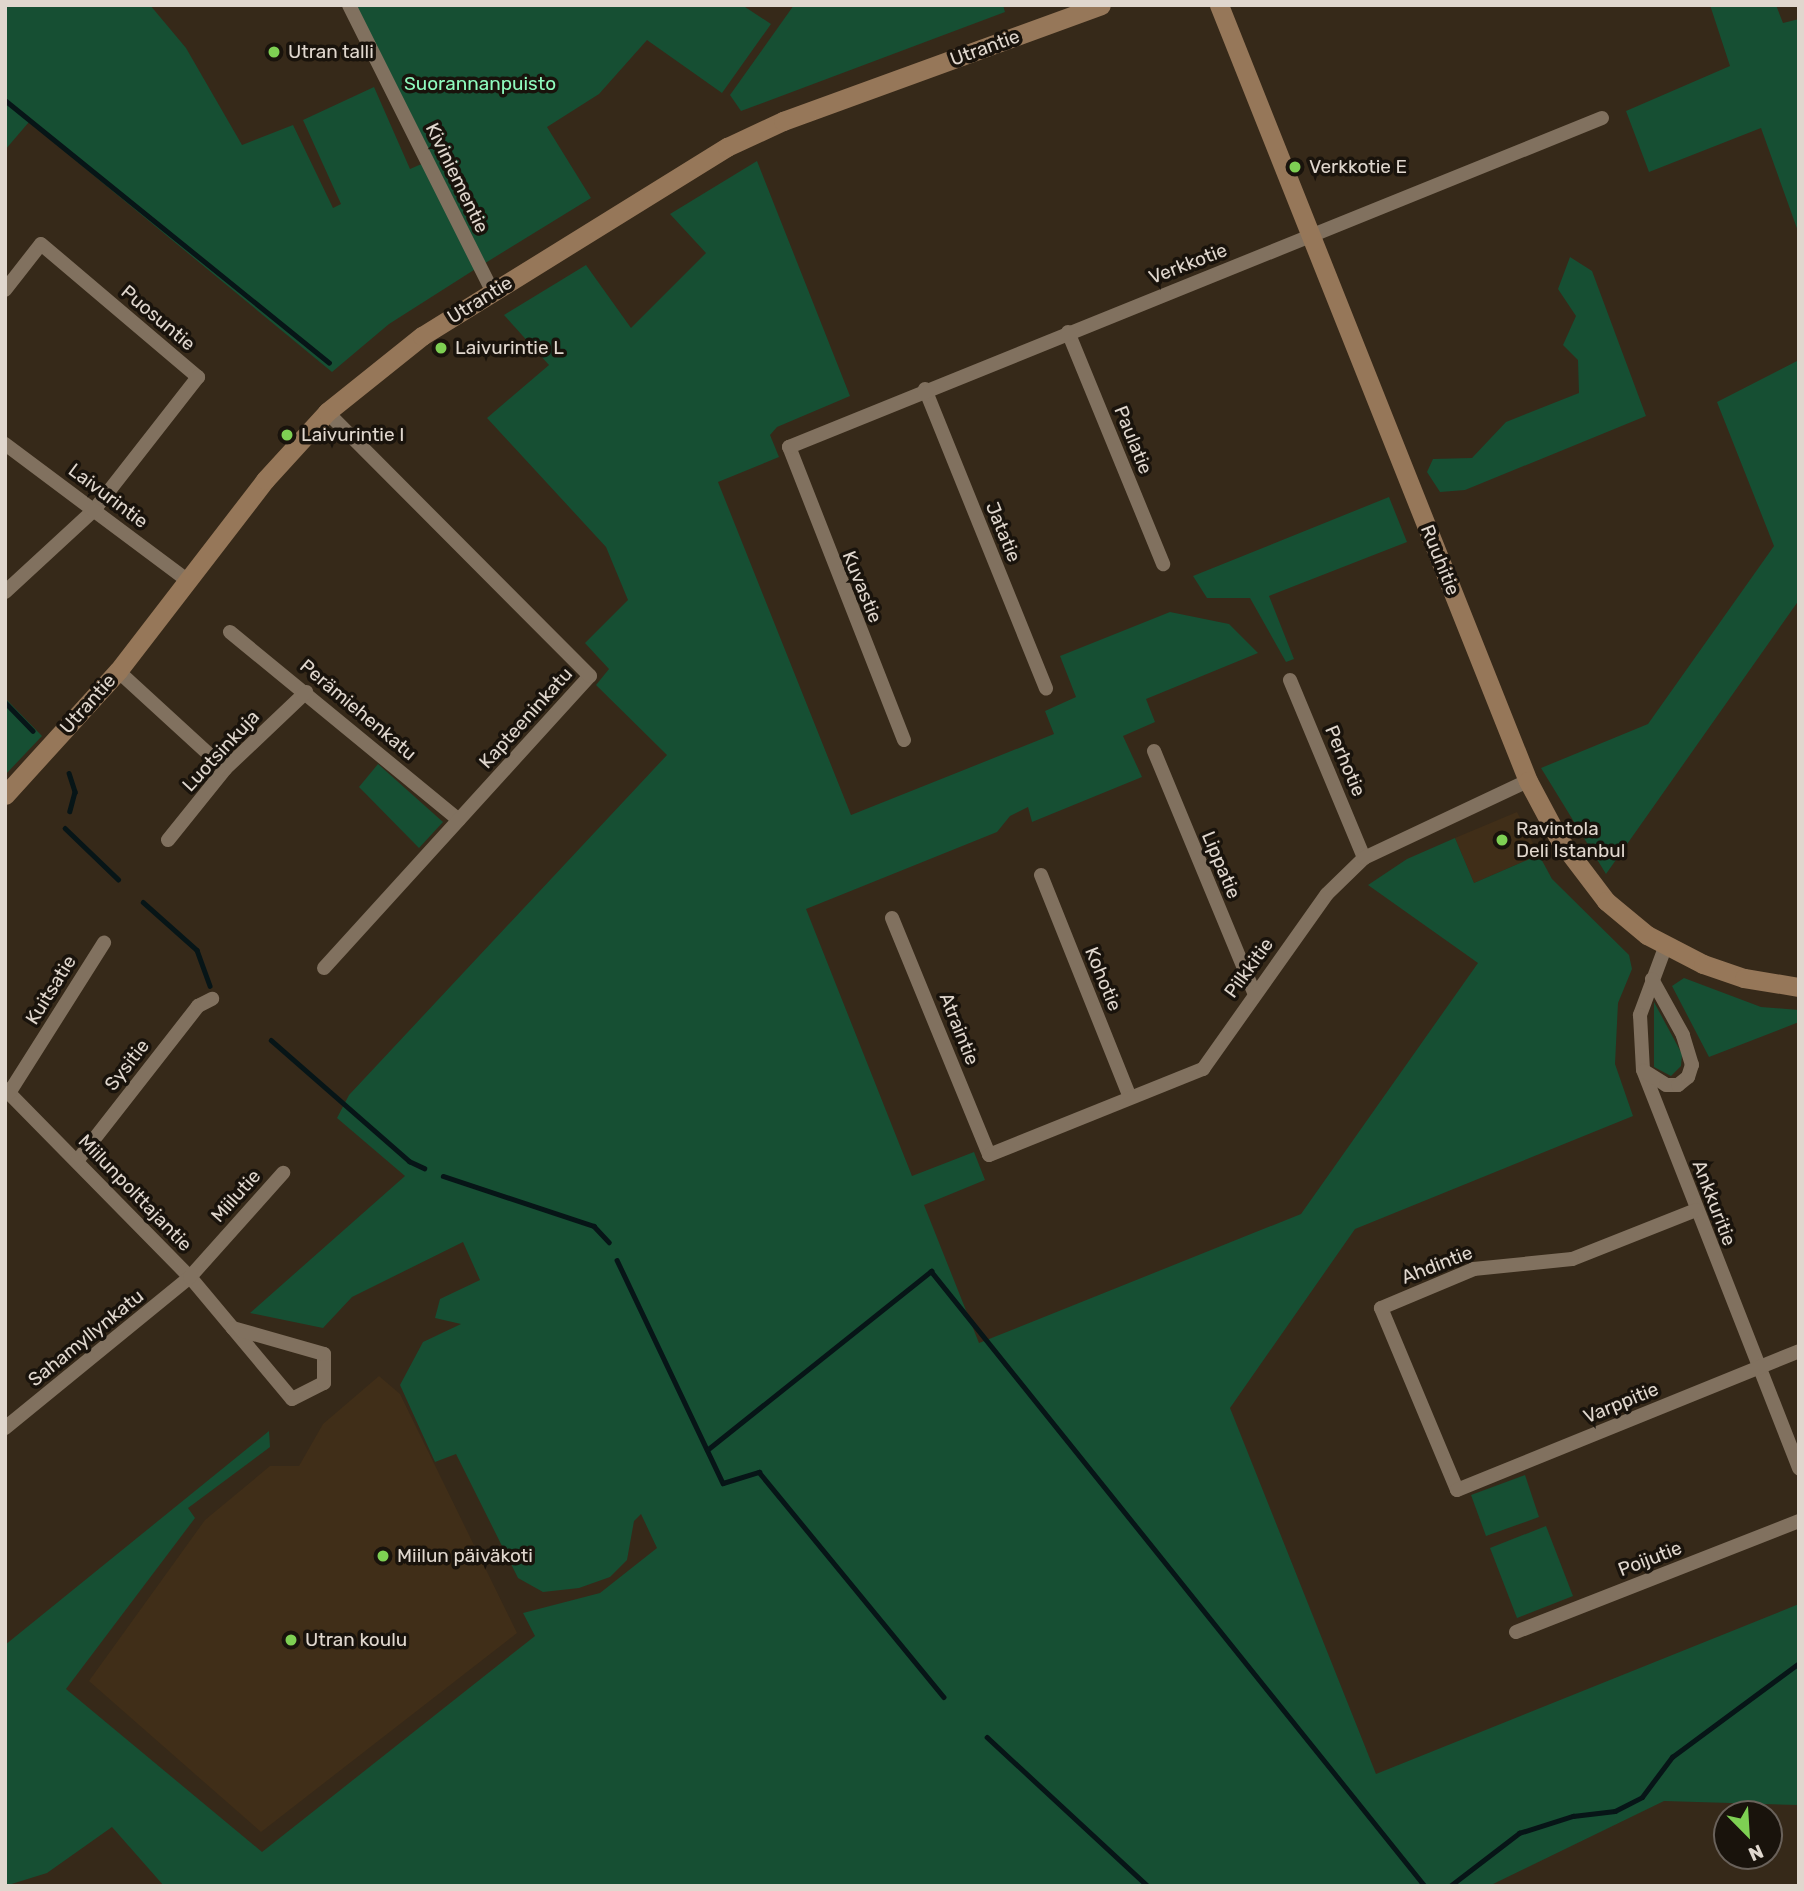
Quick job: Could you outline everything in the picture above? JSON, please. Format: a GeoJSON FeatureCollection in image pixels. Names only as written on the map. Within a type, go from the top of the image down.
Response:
{"type":"FeatureCollection","features":[{"type":"Feature","properties":{"kind":"main road","name":"Utrantie"},"geometry":{"type":"LineString","coordinates":[[5,795],[118,671],[265,480],[327,412],[422,336],[727,147],[783,121],[1101,5]]}},
{"type":"Feature","properties":{"kind":"main road","name":"Ruuhitie"},"geometry":{"type":"LineString","coordinates":[[1219,5],[1528,781],[1581,873],[1634,926],[1666,946],[1744,978],[1799,987]]}},
{"type":"Feature","properties":{"kind":"street","name":"Kiviniementie"},"geometry":{"type":"LineString","coordinates":[[349,5],[493,293]]}},
{"type":"Feature","properties":{"kind":"street","name":"Verkkotie"},"geometry":{"type":"LineString","coordinates":[[789,447],[925,389],[1602,118]]}},
{"type":"Feature","properties":{"kind":"street","name":"Puosuntie"},"geometry":{"type":"LineString","coordinates":[[5,290],[41,244],[198,377],[95,509]]}},
{"type":"Feature","properties":{"kind":"street","name":"Paulatie"},"geometry":{"type":"LineString","coordinates":[[1068,332],[1163,564]]}},
{"type":"Feature","properties":{"kind":"street","name":"Jatatie"},"geometry":{"type":"LineString","coordinates":[[925,389],[1045,689]]}},
{"type":"Feature","properties":{"kind":"street","name":"Kapteeninkatu"},"geometry":{"type":"LineString","coordinates":[[324,968],[590,676],[327,412]]}},
{"type":"Feature","properties":{"kind":"street","name":"Laivurintie"},"geometry":{"type":"LineString","coordinates":[[5,444],[187,580]]}},
{"type":"Feature","properties":{"kind":"street","name":"Kuvastie"},"geometry":{"type":"LineString","coordinates":[[789,447],[904,740]]}},
{"type":"Feature","properties":{"kind":"street"},"geometry":{"type":"LineString","coordinates":[[5,593],[95,509]]}},
{"type":"Feature","properties":{"kind":"street","name":"Perämiehenkatu"},"geometry":{"type":"LineString","coordinates":[[230,632],[459,820]]}},
{"type":"Feature","properties":{"kind":"street"},"geometry":{"type":"LineString","coordinates":[[118,671],[225,769]]}},
{"type":"Feature","properties":{"kind":"street","name":"Perhotie"},"geometry":{"type":"LineString","coordinates":[[1290,680],[1364,858]]}},
{"type":"Feature","properties":{"kind":"street","name":"Luotsinkuja"},"geometry":{"type":"LineString","coordinates":[[168,840],[225,769],[306,692]]}},
{"type":"Feature","properties":{"kind":"street","name":"Lippatie"},"geometry":{"type":"LineString","coordinates":[[1154,751],[1254,993]]}},
{"type":"Feature","properties":{"kind":"street","name":"Pilkkitie"},"geometry":{"type":"LineString","coordinates":[[989,1155],[1203,1069],[1254,993],[1327,894],[1364,858],[1528,781]]}},
{"type":"Feature","properties":{"kind":"street","name":"Kohotie"},"geometry":{"type":"LineString","coordinates":[[1041,875],[1130,1097]]}},
{"type":"Feature","properties":{"kind":"street","name":"Atraintie"},"geometry":{"type":"LineString","coordinates":[[892,918],[989,1155]]}},
{"type":"Feature","properties":{"kind":"street","name":"Kuitsatie"},"geometry":{"type":"LineString","coordinates":[[7,1091],[104,943]]}},
{"type":"Feature","properties":{"kind":"street","name":"Ankkuritie"},"geometry":{"type":"LineString","coordinates":[[1666,946],[1640,1015],[1643,1070],[1799,1469]]}},
{"type":"Feature","properties":{"kind":"street"},"geometry":{"type":"LineString","coordinates":[[1643,1070],[1666,1085],[1678,1085],[1688,1077],[1692,1065],[1683,1035],[1652,979]]}},
{"type":"Feature","properties":{"kind":"street","name":"Sysitie"},"geometry":{"type":"LineString","coordinates":[[77,1161],[198,1006],[212,999]]}},
{"type":"Feature","properties":{"kind":"street","name":"Miilunpolttajantie"},"geometry":{"type":"LineString","coordinates":[[7,1091],[190,1277],[292,1399],[324,1383],[324,1354],[233,1328]]}},
{"type":"Feature","properties":{"kind":"street","name":"Miilutie"},"geometry":{"type":"LineString","coordinates":[[190,1277],[283,1173]]}},
{"type":"Feature","properties":{"kind":"street","name":"Ahdintie"},"geometry":{"type":"LineString","coordinates":[[1457,1490],[1381,1308],[1474,1269],[1572,1259],[1696,1210]]}},
{"type":"Feature","properties":{"kind":"street","name":"Sahamyllynkatu"},"geometry":{"type":"LineString","coordinates":[[5,1428],[190,1277]]}},
{"type":"Feature","properties":{"kind":"street","name":"Varppitie"},"geometry":{"type":"LineString","coordinates":[[1457,1490],[1799,1351]]}},
{"type":"Feature","properties":{"kind":"street","name":"Poijutie"},"geometry":{"type":"LineString","coordinates":[[1516,1632],[1799,1521]]}},
{"type":"Feature","properties":{"kind":"shaded area"},"geometry":{"type":"Polygon","coordinates":[[[1517,812],[1539,855],[1474,883],[1455,838],[1517,812]]]}},
{"type":"Feature","properties":{"kind":"shaded area"},"geometry":{"type":"Polygon","coordinates":[[[379,1376],[400,1394],[517,1633],[261,1832],[89,1681],[205,1520],[270,1466],[299,1466],[323,1424],[379,1376]]]}},
{"type":"Feature","properties":{"kind":"green space"},"geometry":{"type":"Polygon","coordinates":[[[5,5],[150,5],[186,48],[242,145],[293,125],[333,208],[341,204],[303,120],[374,87],[410,169],[426,162],[477,268],[389,324],[332,372],[29,122],[5,150],[5,5]]]}},
{"type":"Feature","properties":{"kind":"green space","name":"Suorannanpuisto"},"geometry":{"type":"Polygon","coordinates":[[[352,5],[742,5],[771,24],[722,93],[647,40],[599,94],[547,127],[591,198],[482,265],[352,5]]]}},
{"type":"Feature","properties":{"kind":"green space"},"geometry":{"type":"Polygon","coordinates":[[[794,5],[1003,5],[1005,12],[741,111],[730,95],[794,5]]]}},
{"type":"Feature","properties":{"kind":"green space"},"geometry":{"type":"Polygon","coordinates":[[[1710,5],[1776,5],[1783,23],[1799,19],[1799,234],[1761,128],[1649,172],[1626,111],[1730,66],[1710,5]]]}},
{"type":"Feature","properties":{"kind":"green space"},"geometry":{"type":"Polygon","coordinates":[[[757,161],[850,396],[777,427],[770,435],[779,457],[718,482],[851,815],[1054,734],[1045,711],[1076,697],[1060,656],[1170,612],[1229,624],[1258,653],[1146,699],[1155,722],[1123,736],[1142,777],[1032,822],[1028,807],[1010,816],[997,832],[806,909],[912,1176],[974,1152],[985,1180],[924,1205],[979,1343],[1301,1214],[1478,963],[1368,885],[1407,859],[1455,838],[1474,883],[1539,855],[1552,879],[1629,955],[1632,969],[1618,1003],[1615,1064],[1633,1116],[1355,1229],[1230,1408],[1376,1774],[1799,1604],[1799,1805],[1783,1805],[1783,1800],[1664,1801],[1489,1886],[164,1886],[112,1827],[47,1873],[5,1886],[5,1645],[269,1431],[270,1447],[188,1508],[195,1518],[66,1689],[262,1852],[535,1636],[523,1613],[600,1593],[657,1548],[641,1514],[634,1521],[627,1560],[610,1577],[579,1588],[543,1592],[518,1578],[456,1454],[435,1462],[400,1385],[423,1342],[461,1324],[435,1318],[440,1299],[480,1280],[463,1242],[352,1297],[323,1328],[250,1313],[405,1176],[337,1118],[349,1095],[667,755],[596,685],[609,669],[585,643],[628,600],[606,547],[487,418],[549,365],[504,315],[586,265],[631,328],[706,253],[670,214],[757,161]]]}},
{"type":"Feature","properties":{"kind":"green space"},"geometry":{"type":"Polygon","coordinates":[[[1570,257],[1592,271],[1646,416],[1465,490],[1440,492],[1427,472],[1433,459],[1472,458],[1506,422],[1579,393],[1578,360],[1563,345],[1576,316],[1558,289],[1570,257]]]}},
{"type":"Feature","properties":{"kind":"green space"},"geometry":{"type":"Polygon","coordinates":[[[1799,360],[1799,600],[1606,874],[1541,768],[1648,724],[1774,546],[1717,402],[1799,360]]]}},
{"type":"Feature","properties":{"kind":"green space"},"geometry":{"type":"Polygon","coordinates":[[[1389,497],[1407,542],[1269,596],[1294,659],[1286,662],[1250,598],[1207,598],[1193,576],[1389,497]]]}},
{"type":"Feature","properties":{"kind":"green space"},"geometry":{"type":"Polygon","coordinates":[[[5,698],[42,736],[5,775],[5,698]]]}},
{"type":"Feature","properties":{"kind":"green space"},"geometry":{"type":"Polygon","coordinates":[[[378,764],[443,822],[419,848],[359,787],[378,764]]]}},
{"type":"Feature","properties":{"kind":"green space"},"geometry":{"type":"Polygon","coordinates":[[[1684,978],[1761,1007],[1799,1010],[1799,1022],[1709,1057],[1672,986],[1684,978]]]}},
{"type":"Feature","properties":{"kind":"green space"},"geometry":{"type":"Polygon","coordinates":[[[1654,1002],[1682,1054],[1681,1066],[1671,1076],[1654,1067],[1654,1002]]]}},
{"type":"Feature","properties":{"kind":"green space"},"geometry":{"type":"Polygon","coordinates":[[[1525,1475],[1539,1517],[1486,1536],[1471,1495],[1525,1475]]]}},
{"type":"Feature","properties":{"kind":"green space"},"geometry":{"type":"Polygon","coordinates":[[[1546,1526],[1573,1596],[1517,1618],[1490,1548],[1546,1526]]]}},
{"type":"Feature","properties":{"kind":"waterway"},"geometry":{"type":"LineString","coordinates":[[5,100],[329,362]]}},
{"type":"Feature","properties":{"kind":"waterway"},"geometry":{"type":"LineString","coordinates":[[5,702],[33,731]]}},
{"type":"Feature","properties":{"kind":"waterway"},"geometry":{"type":"LineString","coordinates":[[69,773],[75,792],[70,811]]}},
{"type":"Feature","properties":{"kind":"waterway"},"geometry":{"type":"LineString","coordinates":[[65,828],[118,879]]}},
{"type":"Feature","properties":{"kind":"waterway"},"geometry":{"type":"LineString","coordinates":[[143,902],[197,950],[210,986]]}},
{"type":"Feature","properties":{"kind":"waterway"},"geometry":{"type":"LineString","coordinates":[[271,1040],[409,1161],[424,1168]]}},
{"type":"Feature","properties":{"kind":"waterway"},"geometry":{"type":"LineString","coordinates":[[443,1176],[594,1226],[609,1242]]}},
{"type":"Feature","properties":{"kind":"waterway"},"geometry":{"type":"LineString","coordinates":[[617,1260],[723,1483],[759,1472],[944,1697]]}},
{"type":"Feature","properties":{"kind":"waterway"},"geometry":{"type":"LineString","coordinates":[[707,1450],[931,1271],[1425,1886]]}},
{"type":"Feature","properties":{"kind":"waterway"},"geometry":{"type":"LineString","coordinates":[[1450,1886],[1519,1833],[1573,1816],[1615,1811],[1642,1797],[1672,1757],[1799,1663]]}},
{"type":"Feature","properties":{"kind":"waterway"},"geometry":{"type":"LineString","coordinates":[[987,1737],[1148,1886]]}},
{"type":"Feature","properties":{"kind":"place","name":"Utran talli"},"geometry":{"type":"Point","coordinates":[274,52]}},
{"type":"Feature","properties":{"kind":"place","name":"Verkkotie E"},"geometry":{"type":"Point","coordinates":[1295,167]}},
{"type":"Feature","properties":{"kind":"place","name":"Laivurintie L"},"geometry":{"type":"Point","coordinates":[441,348]}},
{"type":"Feature","properties":{"kind":"place","name":"Laivurintie I"},"geometry":{"type":"Point","coordinates":[287,435]}},
{"type":"Feature","properties":{"kind":"place","name":"Ravintola Deli Istanbul"},"geometry":{"type":"Point","coordinates":[1502,840]}},
{"type":"Feature","properties":{"kind":"place","name":"Miilun päiväkoti"},"geometry":{"type":"Point","coordinates":[383,1556]}},
{"type":"Feature","properties":{"kind":"place","name":"Utran koulu"},"geometry":{"type":"Point","coordinates":[291,1640]}}]}
